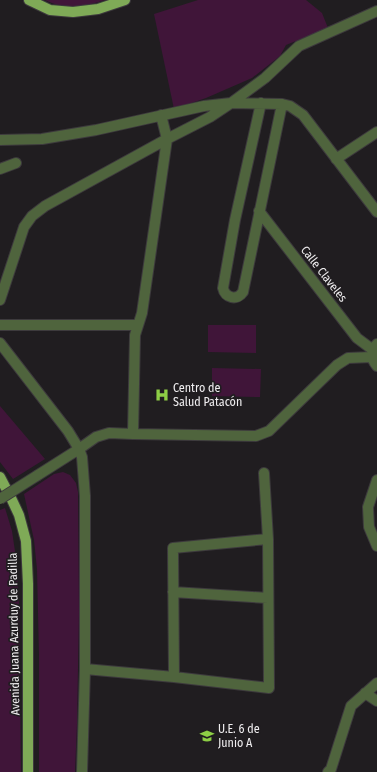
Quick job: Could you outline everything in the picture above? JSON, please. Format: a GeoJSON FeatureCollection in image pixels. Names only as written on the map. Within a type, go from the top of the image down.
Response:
{"type":"FeatureCollection","features":[{"type":"Feature","properties":{"kind":"main road"},"geometry":{"type":"LineString","coordinates":[[29,0],[50,10],[73,12],[98,9],[125,0]]}},
{"type":"Feature","properties":{"kind":"main road","name":"Avenida Juana Azurduy de Padilla"},"geometry":{"type":"LineString","coordinates":[[0,477],[19,515],[26,541],[28,584],[28,772]]}},
{"type":"Feature","properties":{"kind":"street"},"geometry":{"type":"LineString","coordinates":[[0,300],[24,227],[32,216],[45,206],[210,117],[265,78],[299,46],[377,11]]}},
{"type":"Feature","properties":{"kind":"street"},"geometry":{"type":"LineString","coordinates":[[0,140],[42,139],[96,130],[204,106],[231,103],[282,104],[290,106],[302,115],[377,212]]}},
{"type":"Feature","properties":{"kind":"street"},"geometry":{"type":"LineString","coordinates":[[261,103],[222,288],[224,293],[229,297],[235,298],[240,296],[243,292],[282,104]]}},
{"type":"Feature","properties":{"kind":"street"},"geometry":{"type":"LineString","coordinates":[[133,434],[135,335],[142,313],[167,139],[161,115]]}},
{"type":"Feature","properties":{"kind":"street"},"geometry":{"type":"LineString","coordinates":[[336,159],[377,132]]}},
{"type":"Feature","properties":{"kind":"street"},"geometry":{"type":"LineString","coordinates":[[0,169],[16,163]]}},
{"type":"Feature","properties":{"kind":"street","name":"Calle Claveles"},"geometry":{"type":"LineString","coordinates":[[259,211],[357,338],[375,354]]}},
{"type":"Feature","properties":{"kind":"street"},"geometry":{"type":"LineString","coordinates":[[0,325],[138,325]]}},
{"type":"Feature","properties":{"kind":"street"},"geometry":{"type":"LineString","coordinates":[[0,343],[64,425],[80,449],[82,457],[85,496],[85,669],[82,772]]}},
{"type":"Feature","properties":{"kind":"street"},"geometry":{"type":"LineString","coordinates":[[0,499],[80,449],[96,436],[109,432],[133,434],[256,436],[269,431],[337,365],[348,358],[375,354]]}},
{"type":"Feature","properties":{"kind":"street"},"geometry":{"type":"LineString","coordinates":[[85,669],[269,688],[268,539],[264,473]]}},
{"type":"Feature","properties":{"kind":"street"},"geometry":{"type":"LineString","coordinates":[[377,480],[368,507],[377,546]]}},
{"type":"Feature","properties":{"kind":"street"},"geometry":{"type":"LineString","coordinates":[[174,677],[173,548],[268,539]]}},
{"type":"Feature","properties":{"kind":"street"},"geometry":{"type":"LineString","coordinates":[[173,592],[268,598]]}},
{"type":"Feature","properties":{"kind":"street"},"geometry":{"type":"LineString","coordinates":[[328,772],[331,769],[351,706],[377,683]]}},
{"type":"Feature","properties":{"kind":"street"},"geometry":{"type":"LineString","coordinates":[[365,693],[377,701]]}},
{"type":"Feature","properties":{"kind":"shaded area"},"geometry":{"type":"Polygon","coordinates":[[[45,0],[105,0],[88,5],[71,6],[56,4],[45,0]]]}},
{"type":"Feature","properties":{"kind":"shaded area"},"geometry":{"type":"Polygon","coordinates":[[[198,0],[306,0],[322,13],[328,28],[286,45],[280,56],[252,78],[206,98],[174,109],[154,14],[198,0]]]}},
{"type":"Feature","properties":{"kind":"shaded area"},"geometry":{"type":"Polygon","coordinates":[[[208,325],[256,325],[256,353],[208,352],[208,325]]]}},
{"type":"Feature","properties":{"kind":"shaded area"},"geometry":{"type":"Polygon","coordinates":[[[212,368],[261,369],[260,397],[212,396],[212,368]]]}},
{"type":"Feature","properties":{"kind":"shaded area"},"geometry":{"type":"Polygon","coordinates":[[[0,406],[45,459],[13,479],[0,462],[0,406]]]}},
{"type":"Feature","properties":{"kind":"shaded area"},"geometry":{"type":"Polygon","coordinates":[[[63,472],[70,475],[76,483],[78,492],[79,612],[75,772],[39,772],[37,569],[34,540],[24,494],[54,474],[63,472]]]}},
{"type":"Feature","properties":{"kind":"shaded area"},"geometry":{"type":"Polygon","coordinates":[[[5,508],[12,531],[16,558],[19,604],[21,772],[0,772],[0,510],[5,508]]]}},
{"type":"Feature","properties":{"kind":"place","name":"Centro de Salud Patacón"},"geometry":{"type":"Point","coordinates":[162,395]}},
{"type":"Feature","properties":{"kind":"place","name":"U.E. 6 de Junio A"},"geometry":{"type":"Point","coordinates":[207,736]}}]}
